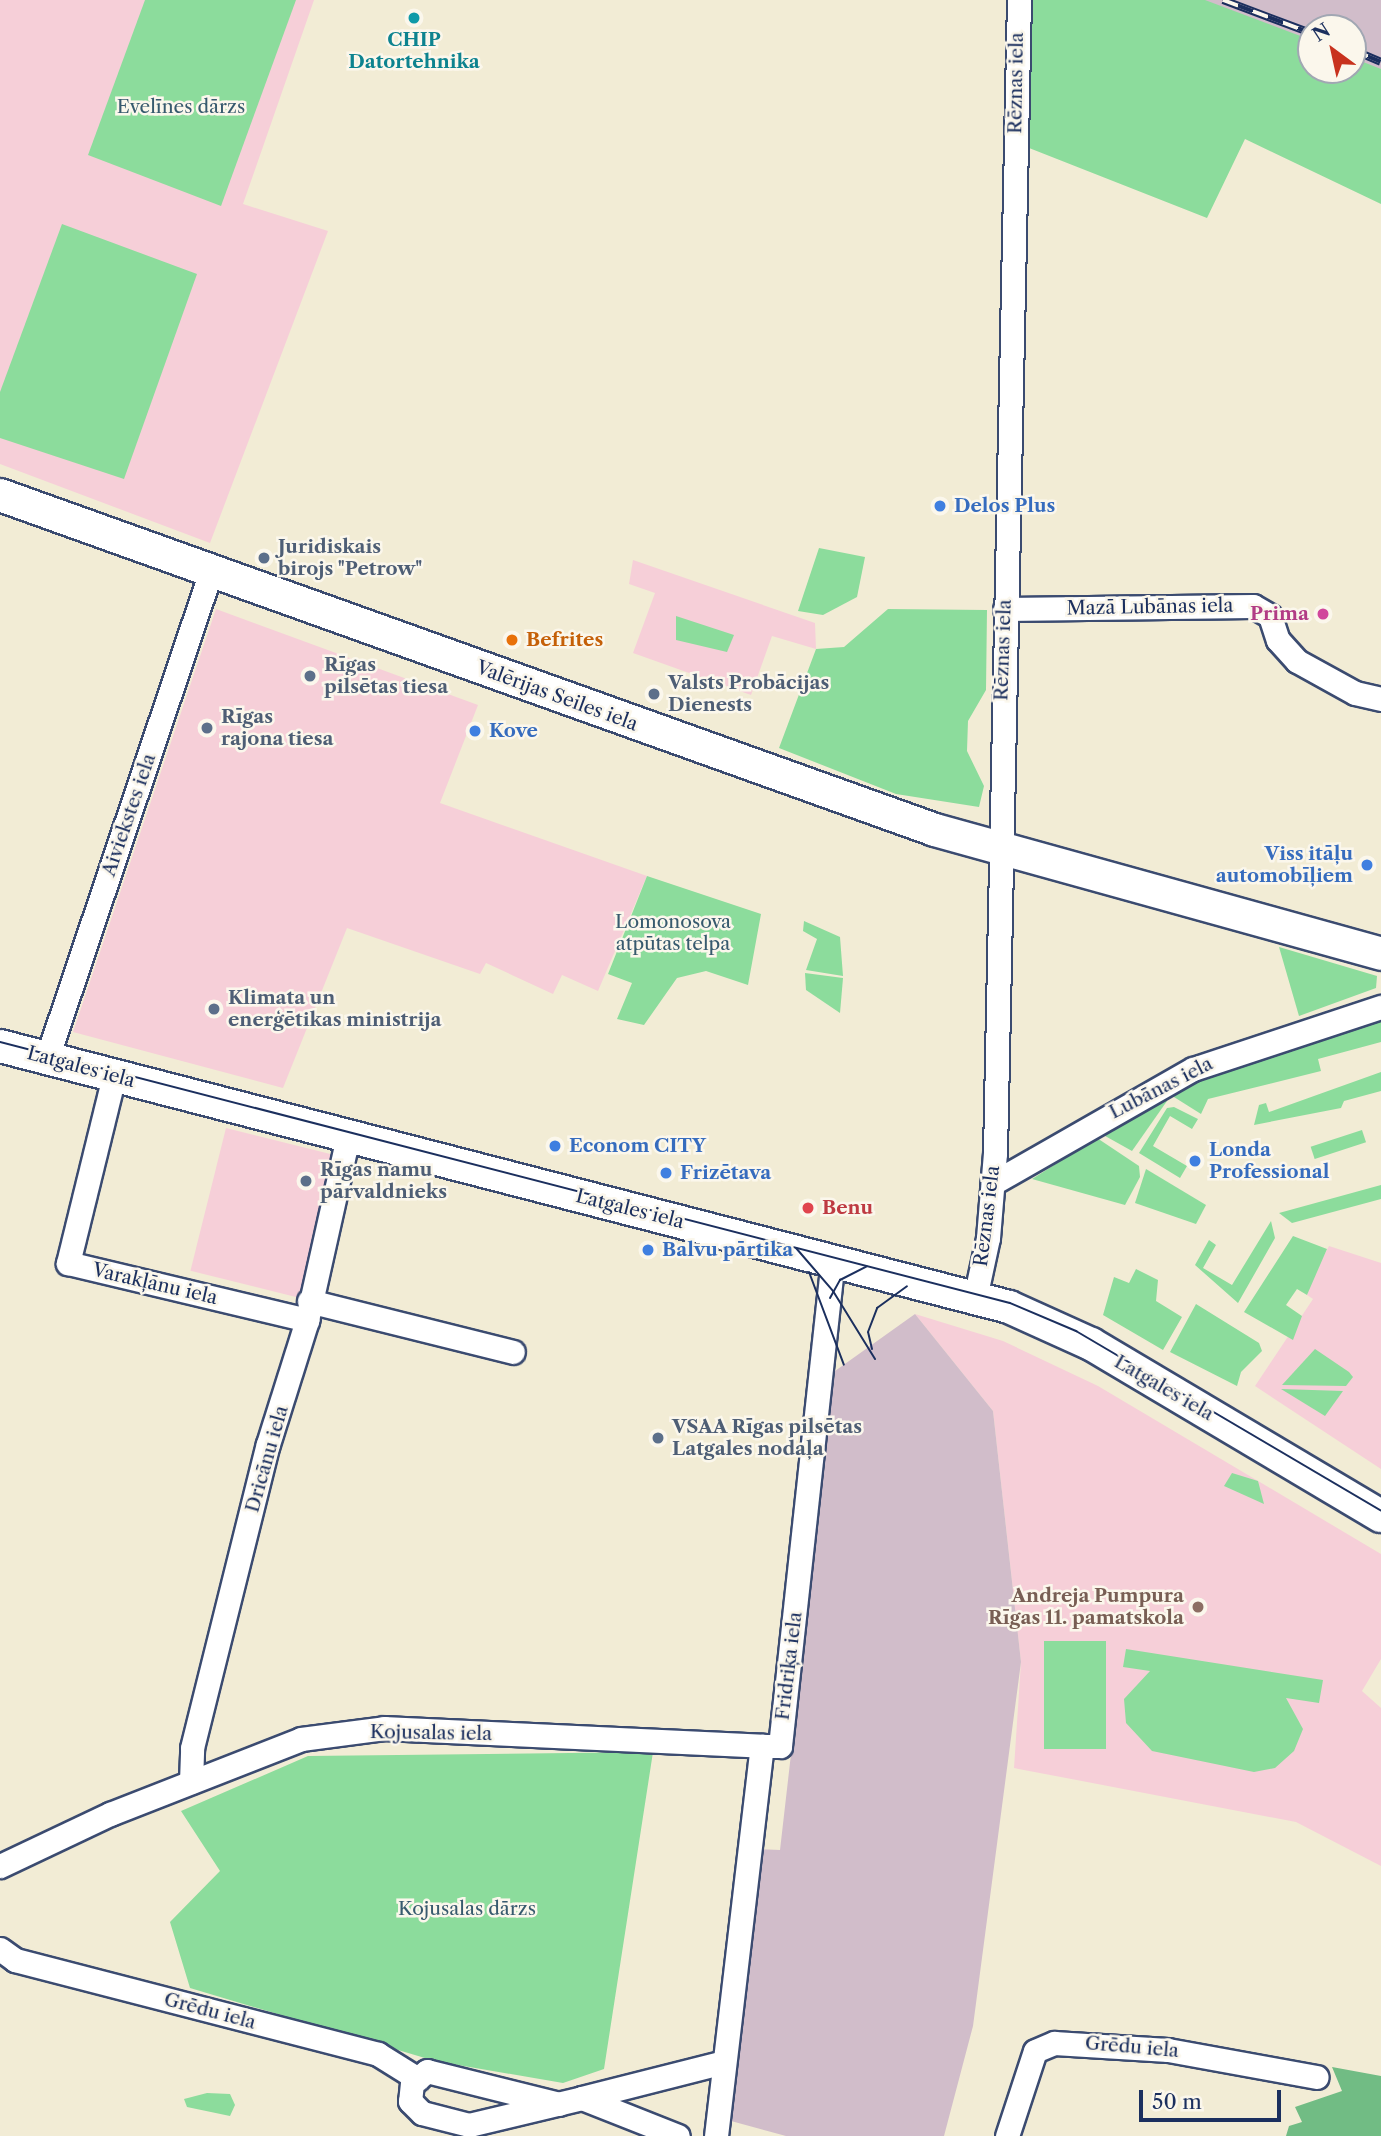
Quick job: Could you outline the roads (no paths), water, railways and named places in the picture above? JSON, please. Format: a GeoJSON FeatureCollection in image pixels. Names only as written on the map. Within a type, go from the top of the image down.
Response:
{"type":"FeatureCollection","features":[{"type":"Feature","properties":{"kind":"street","name":"Rēznas iela"},"geometry":{"type":"LineString","coordinates":[[975,1298],[993,1182],[997,848],[1019,0]]}},
{"type":"Feature","properties":{"kind":"street","name":"Valērijas Seiles iela"},"geometry":{"type":"LineString","coordinates":[[0,495],[997,848]]}},
{"type":"Feature","properties":{"kind":"street","name":"Aiviekstes iela"},"geometry":{"type":"LineString","coordinates":[[47,1058],[211,571]]}},
{"type":"Feature","properties":{"kind":"street","name":"Mazā Lubānas iela"},"geometry":{"type":"LineString","coordinates":[[1004,609],[1253,606],[1270,616],[1278,640],[1297,661],[1355,693],[1381,699]]}},
{"type":"Feature","properties":{"kind":"street"},"geometry":{"type":"LineString","coordinates":[[997,848],[1381,954]]}},
{"type":"Feature","properties":{"kind":"street","name":"Lubānas iela"},"geometry":{"type":"LineString","coordinates":[[993,1182],[1193,1069],[1381,1007]]}},
{"type":"Feature","properties":{"kind":"street","name":"Latgales iela"},"geometry":{"type":"LineString","coordinates":[[0,1046],[975,1298],[1091,1344],[1381,1516]]}},
{"type":"Feature","properties":{"kind":"street","name":"Varakļānu iela"},"geometry":{"type":"LineString","coordinates":[[114,1076],[68,1263],[513,1352]]}},
{"type":"Feature","properties":{"kind":"street","name":"Dricānu iela"},"geometry":{"type":"LineString","coordinates":[[191,1782],[192,1748],[268,1444],[308,1310],[348,1136]]}},
{"type":"Feature","properties":{"kind":"street","name":"Fridriķa iela"},"geometry":{"type":"LineString","coordinates":[[716,2136],[762,1746],[780,1746],[834,1262]]}},
{"type":"Feature","properties":{"kind":"street","name":"Kojusalas iela"},"geometry":{"type":"LineString","coordinates":[[0,1866],[272,1747],[384,1728],[762,1746]]}},
{"type":"Feature","properties":{"kind":"street","name":"Grēdu iela"},"geometry":{"type":"LineString","coordinates":[[0,1949],[15,1960],[378,2054],[418,2078]]}},
{"type":"Feature","properties":{"kind":"street","name":"Grēdu iela"},"geometry":{"type":"LineString","coordinates":[[1007,2136],[1035,2051],[1054,2043],[1168,2050],[1317,2077]]}},
{"type":"Feature","properties":{"kind":"street"},"geometry":{"type":"LineString","coordinates":[[559,2104],[427,2071],[418,2078],[410,2101],[422,2113],[469,2125],[559,2104],[724,2062]]}},
{"type":"Feature","properties":{"kind":"street"},"geometry":{"type":"LineString","coordinates":[[582,2098],[678,2136]]}},
{"type":"Feature","properties":{"kind":"tram line"},"geometry":{"type":"LineString","coordinates":[[0,1042],[1010,1303],[1076,1331],[1381,1511]]}},
{"type":"Feature","properties":{"kind":"tram line"},"geometry":{"type":"LineString","coordinates":[[796,1248],[833,1291],[875,1359]]}},
{"type":"Feature","properties":{"kind":"tram line"},"geometry":{"type":"LineString","coordinates":[[830,1298],[840,1280],[867,1266]]}},
{"type":"Feature","properties":{"kind":"tram line"},"geometry":{"type":"LineString","coordinates":[[809,1272],[844,1365]]}},
{"type":"Feature","properties":{"kind":"tram line"},"geometry":{"type":"LineString","coordinates":[[872,1349],[868,1332],[877,1308],[907,1286]]}},
{"type":"Feature","properties":{"kind":"railway"},"geometry":{"type":"LineString","coordinates":[[1223,0],[1297,28]]}},
{"type":"Feature","properties":{"kind":"railway"},"geometry":{"type":"LineString","coordinates":[[1367,56],[1381,62]]}},
{"type":"Feature","properties":{"kind":"place","name":"CHIP Datortehnika"},"geometry":{"type":"Point","coordinates":[414,18]}},
{"type":"Feature","properties":{"kind":"place","name":"Delos Plus"},"geometry":{"type":"Point","coordinates":[940,506]}},
{"type":"Feature","properties":{"kind":"place","name":"Juridiskais birojs \"Petrow\""},"geometry":{"type":"Point","coordinates":[264,558]}},
{"type":"Feature","properties":{"kind":"place","name":"Prima"},"geometry":{"type":"Point","coordinates":[1323,614]}},
{"type":"Feature","properties":{"kind":"place","name":"Befrites"},"geometry":{"type":"Point","coordinates":[512,640]}},
{"type":"Feature","properties":{"kind":"place","name":"Rīgas pilsētas tiesa"},"geometry":{"type":"Point","coordinates":[310,676]}},
{"type":"Feature","properties":{"kind":"place","name":"Valsts Probācijas Dienests"},"geometry":{"type":"Point","coordinates":[654,694]}},
{"type":"Feature","properties":{"kind":"place","name":"Rīgas rajona tiesa"},"geometry":{"type":"Point","coordinates":[207,728]}},
{"type":"Feature","properties":{"kind":"place","name":"Kove"},"geometry":{"type":"Point","coordinates":[475,731]}},
{"type":"Feature","properties":{"kind":"place","name":"Viss itāļu automobīļiem"},"geometry":{"type":"Point","coordinates":[1367,865]}},
{"type":"Feature","properties":{"kind":"place","name":"Klimata un enerģētikas ministrija"},"geometry":{"type":"Point","coordinates":[214,1009]}},
{"type":"Feature","properties":{"kind":"place","name":"Econom CITY"},"geometry":{"type":"Point","coordinates":[555,1146]}},
{"type":"Feature","properties":{"kind":"place","name":"Londa Professional"},"geometry":{"type":"Point","coordinates":[1195,1161]}},
{"type":"Feature","properties":{"kind":"place","name":"Frizētava"},"geometry":{"type":"Point","coordinates":[666,1173]}},
{"type":"Feature","properties":{"kind":"place","name":"Rīgas namu pārvaldnieks"},"geometry":{"type":"Point","coordinates":[306,1181]}},
{"type":"Feature","properties":{"kind":"place","name":"Benu"},"geometry":{"type":"Point","coordinates":[808,1208]}},
{"type":"Feature","properties":{"kind":"place","name":"Balvu pārtika"},"geometry":{"type":"Point","coordinates":[648,1250]}},
{"type":"Feature","properties":{"kind":"place","name":"VSAA Rīgas pilsētas Latgales nodaļa"},"geometry":{"type":"Point","coordinates":[658,1438]}},
{"type":"Feature","properties":{"kind":"place","name":"Andreja Pumpura Rīgas 11. pamatskola"},"geometry":{"type":"Point","coordinates":[1198,1607]}},
{"type":"Feature","properties":{"kind":"park label","name":"Evelīnes dārzs"},"geometry":{"type":"Point","coordinates":[181,107]}},
{"type":"Feature","properties":{"kind":"park label","name":"Lomonosova atpūtas telpa"},"geometry":{"type":"Point","coordinates":[673,933]}},
{"type":"Feature","properties":{"kind":"park label","name":"Kojusalas dārzs"},"geometry":{"type":"Point","coordinates":[467,1909]}}]}
